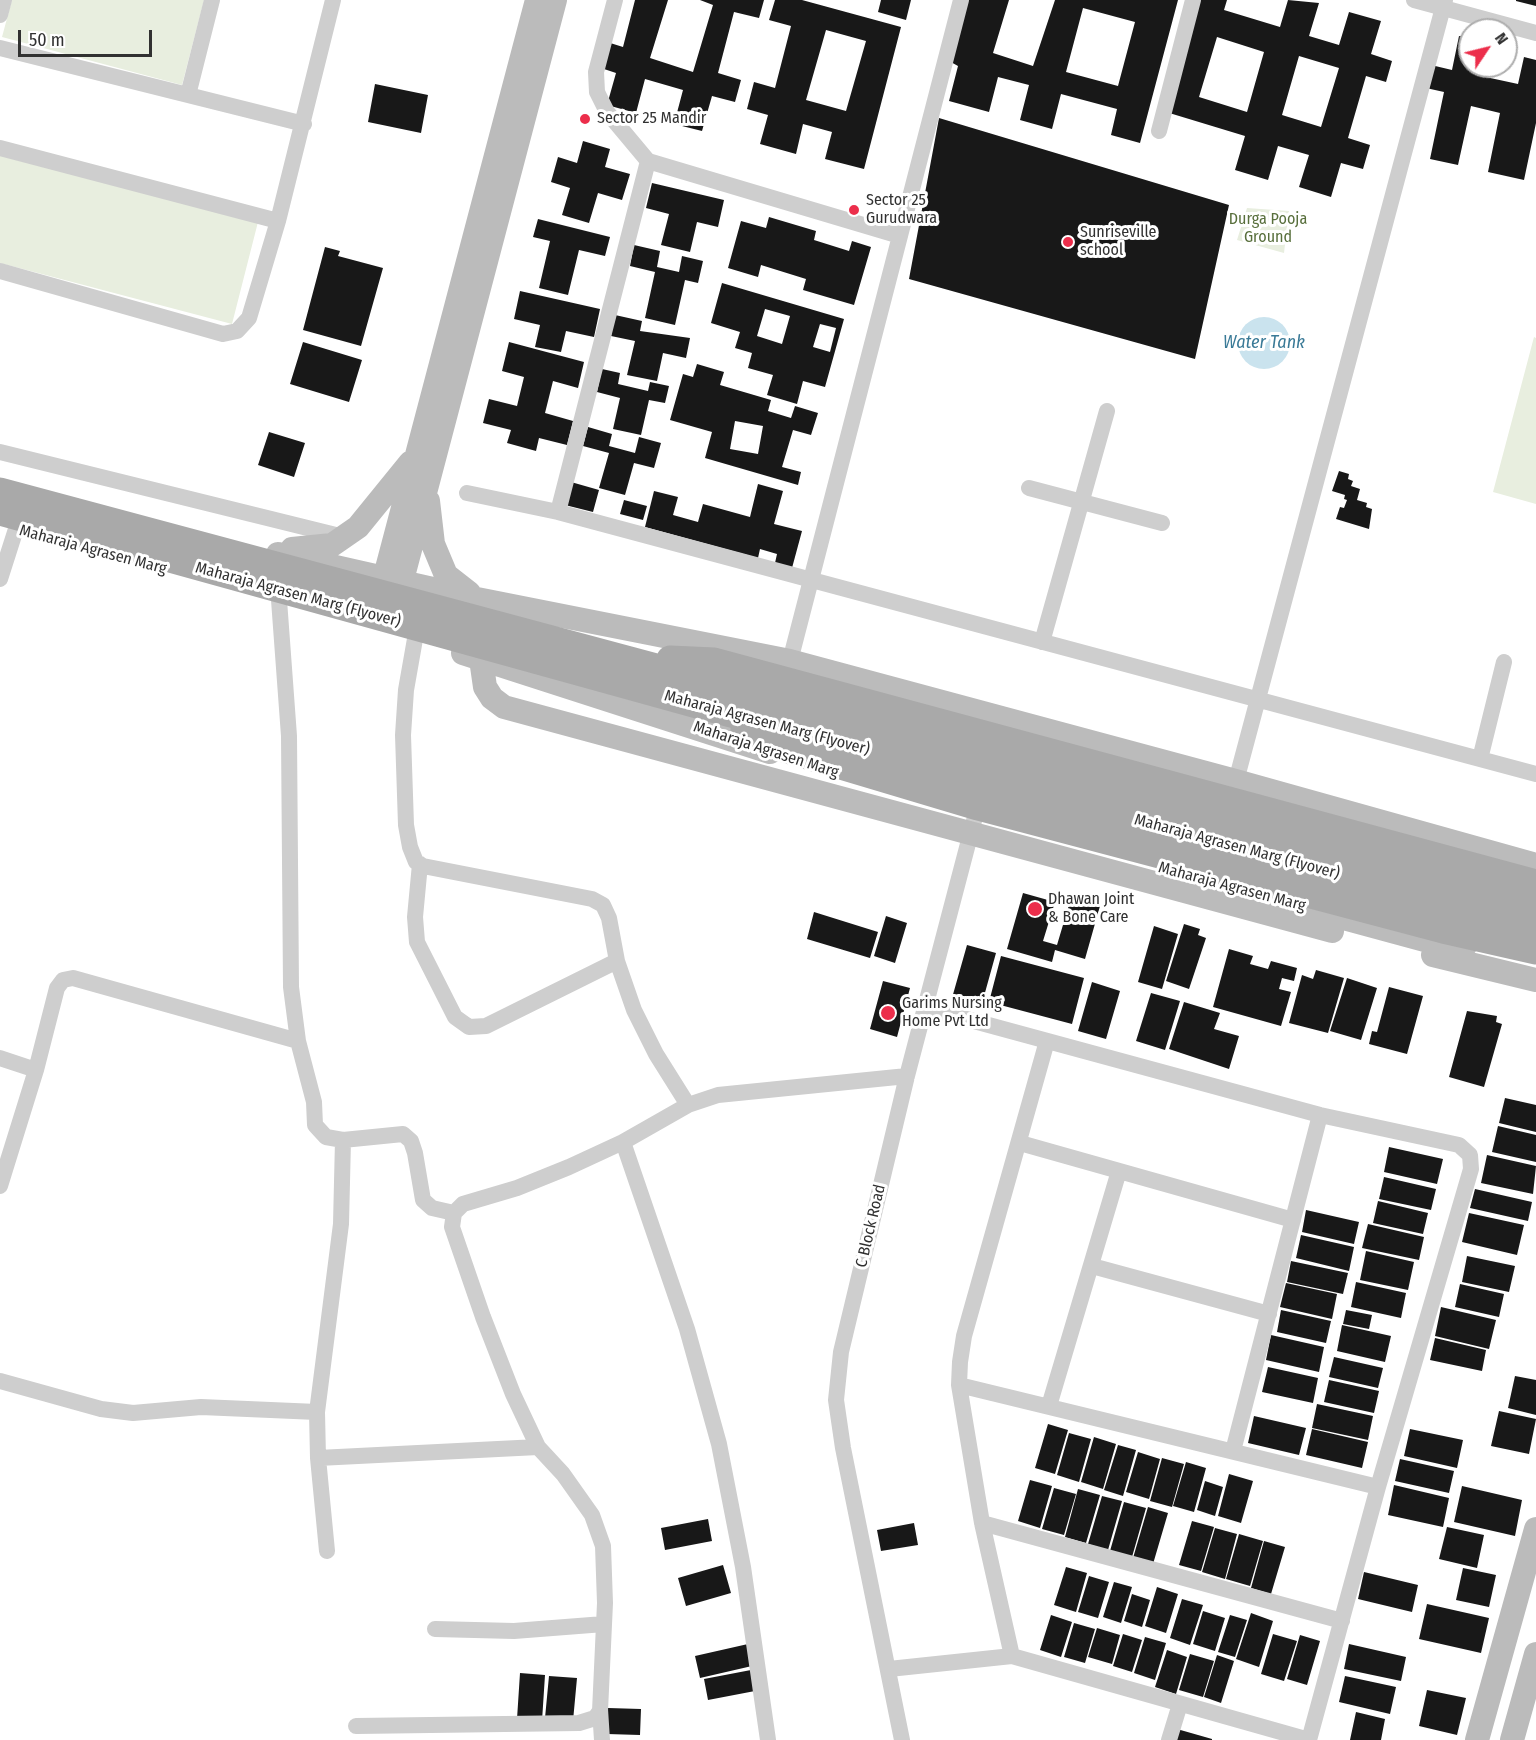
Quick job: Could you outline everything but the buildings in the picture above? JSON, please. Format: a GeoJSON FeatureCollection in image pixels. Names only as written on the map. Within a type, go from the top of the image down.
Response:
{"type":"FeatureCollection","features":[{"type":"Feature","properties":{"kind":"main road"},"geometry":{"type":"LineString","coordinates":[[393,578],[417,455],[537,0]]}},
{"type":"Feature","properties":{"kind":"main road"},"geometry":{"type":"LineString","coordinates":[[393,578],[427,484],[555,0]]}},
{"type":"Feature","properties":{"kind":"main road"},"geometry":{"type":"LineString","coordinates":[[269,552],[332,545],[358,527],[417,455]]}},
{"type":"Feature","properties":{"kind":"main road"},"geometry":{"type":"LineString","coordinates":[[0,484],[269,552],[393,578],[477,599],[790,661],[1522,859],[1536,865]]}},
{"type":"Feature","properties":{"kind":"main road"},"geometry":{"type":"LineString","coordinates":[[427,484],[433,544],[446,574],[477,599]]}},
{"type":"Feature","properties":{"kind":"main road","name":"Maharaja Agrasen Marg (Flyover)"},"geometry":{"type":"LineString","coordinates":[[0,491],[1536,903]]}},
{"type":"Feature","properties":{"kind":"main road","name":"Maharaja Agrasen Marg (Flyover)"},"geometry":{"type":"LineString","coordinates":[[5,522],[1330,871],[1536,928]]}},
{"type":"Feature","properties":{"kind":"main road","name":"Maharaja Agrasen Marg"},"geometry":{"type":"LineString","coordinates":[[5,522],[481,658],[973,826],[1428,941],[1536,957]]}},
{"type":"Feature","properties":{"kind":"main road"},"geometry":{"type":"LineString","coordinates":[[618,657],[714,661],[1536,883]]}},
{"type":"Feature","properties":{"kind":"main road"},"geometry":{"type":"LineString","coordinates":[[481,658],[485,687],[492,698],[504,707],[973,826],[1325,929],[1536,980]]}},
{"type":"Feature","properties":{"kind":"main road"},"geometry":{"type":"LineString","coordinates":[[697,705],[795,753],[978,807],[1443,930],[1536,951]]}},
{"type":"Feature","properties":{"kind":"main road"},"geometry":{"type":"LineString","coordinates":[[1478,1740],[1536,1529]]}},
{"type":"Feature","properties":{"kind":"main road"},"geometry":{"type":"LineString","coordinates":[[1512,1740],[1536,1654]]}},
{"type":"Feature","properties":{"kind":"street"},"geometry":{"type":"LineString","coordinates":[[0,15],[4,0]]}},
{"type":"Feature","properties":{"kind":"street"},"geometry":{"type":"LineString","coordinates":[[188,95],[212,0]]}},
{"type":"Feature","properties":{"kind":"street"},"geometry":{"type":"LineString","coordinates":[[0,271],[223,334],[237,331],[249,318],[278,221],[333,0]]}},
{"type":"Feature","properties":{"kind":"street"},"geometry":{"type":"LineString","coordinates":[[615,0],[596,72],[597,92],[607,112],[648,161],[900,236]]}},
{"type":"Feature","properties":{"kind":"street"},"geometry":{"type":"LineString","coordinates":[[790,661],[961,0]]}},
{"type":"Feature","properties":{"kind":"street"},"geometry":{"type":"LineString","coordinates":[[1159,131],[1193,0]]}},
{"type":"Feature","properties":{"kind":"street"},"geometry":{"type":"LineString","coordinates":[[1414,0],[1444,4],[1536,33]]}},
{"type":"Feature","properties":{"kind":"street"},"geometry":{"type":"LineString","coordinates":[[1236,781],[1444,4]]}},
{"type":"Feature","properties":{"kind":"street"},"geometry":{"type":"LineString","coordinates":[[0,48],[304,123]]}},
{"type":"Feature","properties":{"kind":"street"},"geometry":{"type":"LineString","coordinates":[[0,148],[278,221]]}},
{"type":"Feature","properties":{"kind":"street"},"geometry":{"type":"LineString","coordinates":[[558,512],[648,161]]}},
{"type":"Feature","properties":{"kind":"street"},"geometry":{"type":"LineString","coordinates":[[1042,642],[1107,411]]}},
{"type":"Feature","properties":{"kind":"street"},"geometry":{"type":"LineString","coordinates":[[0,452],[344,537]]}},
{"type":"Feature","properties":{"kind":"street"},"geometry":{"type":"LineString","coordinates":[[1029,488],[1162,524]]}},
{"type":"Feature","properties":{"kind":"street"},"geometry":{"type":"LineString","coordinates":[[467,492],[558,512],[1536,774]]}},
{"type":"Feature","properties":{"kind":"street"},"geometry":{"type":"LineString","coordinates":[[0,579],[5,522]]}},
{"type":"Feature","properties":{"kind":"street"},"geometry":{"type":"LineString","coordinates":[[279,600],[289,736],[291,987],[298,1041],[311,1088],[315,1125],[326,1137],[343,1140],[404,1134],[411,1141],[423,1200],[432,1208],[454,1213]]}},
{"type":"Feature","properties":{"kind":"street"},"geometry":{"type":"LineString","coordinates":[[415,639],[404,712],[406,825],[412,854],[420,864],[592,898],[603,905],[609,918],[617,961],[634,1010],[656,1054],[688,1105]]}},
{"type":"Feature","properties":{"kind":"street"},"geometry":{"type":"LineString","coordinates":[[1480,759],[1504,662]]}},
{"type":"Feature","properties":{"kind":"street","name":"C Block Road"},"geometry":{"type":"LineString","coordinates":[[902,1740],[843,1448],[836,1400],[841,1352],[907,1076],[999,718]]}},
{"type":"Feature","properties":{"kind":"street"},"geometry":{"type":"LineString","coordinates":[[420,864],[415,917],[417,942],[455,1017],[470,1027],[486,1026],[617,961]]}},
{"type":"Feature","properties":{"kind":"street"},"geometry":{"type":"LineString","coordinates":[[0,1186],[36,1070],[57,988],[63,981],[73,978],[298,1041]]}},
{"type":"Feature","properties":{"kind":"street"},"geometry":{"type":"LineString","coordinates":[[889,1669],[1012,1656],[1309,1740],[1378,1487],[1471,1169],[1470,1155],[1459,1145],[1320,1115],[926,1008]]}},
{"type":"Feature","properties":{"kind":"street"},"geometry":{"type":"LineString","coordinates":[[1012,1656],[982,1523],[960,1385],[964,1336],[1047,1041]]}},
{"type":"Feature","properties":{"kind":"street"},"geometry":{"type":"LineString","coordinates":[[0,1058],[36,1070]]}},
{"type":"Feature","properties":{"kind":"street"},"geometry":{"type":"LineString","coordinates":[[602,1740],[600,1709],[604,1624],[603,1546],[592,1515],[563,1474],[538,1447],[513,1394],[452,1227],[454,1213],[463,1204],[548,1176],[623,1142],[688,1105],[718,1095],[754,1089],[907,1076]]}},
{"type":"Feature","properties":{"kind":"street"},"geometry":{"type":"LineString","coordinates":[[1233,1451],[1320,1115]]}},
{"type":"Feature","properties":{"kind":"street"},"geometry":{"type":"LineString","coordinates":[[327,1551],[318,1458],[317,1412],[341,1224],[343,1140]]}},
{"type":"Feature","properties":{"kind":"street"},"geometry":{"type":"LineString","coordinates":[[623,1142],[687,1329],[719,1444],[743,1567],[768,1740]]}},
{"type":"Feature","properties":{"kind":"street"},"geometry":{"type":"LineString","coordinates":[[1020,1143],[1293,1220]]}},
{"type":"Feature","properties":{"kind":"street"},"geometry":{"type":"LineString","coordinates":[[1049,1406],[1119,1171]]}},
{"type":"Feature","properties":{"kind":"street"},"geometry":{"type":"LineString","coordinates":[[1092,1266],[1269,1314]]}},
{"type":"Feature","properties":{"kind":"street"},"geometry":{"type":"LineString","coordinates":[[0,1381],[101,1409],[133,1413],[201,1407],[317,1412]]}},
{"type":"Feature","properties":{"kind":"street"},"geometry":{"type":"LineString","coordinates":[[960,1385],[1378,1487]]}},
{"type":"Feature","properties":{"kind":"street"},"geometry":{"type":"LineString","coordinates":[[318,1458],[538,1447]]}},
{"type":"Feature","properties":{"kind":"street"},"geometry":{"type":"LineString","coordinates":[[982,1523],[1342,1621]]}},
{"type":"Feature","properties":{"kind":"street"},"geometry":{"type":"LineString","coordinates":[[435,1629],[514,1631],[604,1624]]}},
{"type":"Feature","properties":{"kind":"street"},"geometry":{"type":"LineString","coordinates":[[1169,1740],[1180,1704]]}},
{"type":"Feature","properties":{"kind":"street"},"geometry":{"type":"LineString","coordinates":[[356,1726],[579,1723],[595,1719],[600,1709]]}},
{"type":"Feature","properties":{"kind":"green space"},"geometry":{"type":"Polygon","coordinates":[[[12,0],[204,0],[182,85],[2,37],[12,0]]]}},
{"type":"Feature","properties":{"kind":"green space"},"geometry":{"type":"Polygon","coordinates":[[[0,155],[258,222],[232,324],[0,263],[0,155]]]}},
{"type":"Feature","properties":{"kind":"green space","name":"Durga Pooja Ground"},"geometry":{"type":"Polygon","coordinates":[[[1247,208],[1289,211],[1284,253],[1237,240],[1247,208]]]}},
{"type":"Feature","properties":{"kind":"green space"},"geometry":{"type":"Polygon","coordinates":[[[1534,337],[1536,338],[1536,504],[1493,492],[1534,337]]]}},
{"type":"Feature","properties":{"kind":"water","name":"Water Tank"},"geometry":{"type":"Polygon","coordinates":[[[1264,317],[1278,321],[1286,329],[1290,343],[1286,357],[1278,365],[1264,369],[1250,365],[1242,357],[1238,343],[1242,329],[1250,321],[1264,317]]]}},
{"type":"Feature","properties":{"kind":"place","name":"Sector 25 Mandir"},"geometry":{"type":"Point","coordinates":[585,119]}},
{"type":"Feature","properties":{"kind":"place","name":"Sector 25 Gurudwara"},"geometry":{"type":"Point","coordinates":[854,210]}},
{"type":"Feature","properties":{"kind":"place","name":"Sunriseville school"},"geometry":{"type":"Point","coordinates":[1068,242]}},
{"type":"Feature","properties":{"kind":"place","name":"Dhawan Joint & Bone Care"},"geometry":{"type":"Point","coordinates":[1035,909]}},
{"type":"Feature","properties":{"kind":"place","name":"Garims Nursing Home Pvt Ltd"},"geometry":{"type":"Point","coordinates":[888,1013]}}]}
